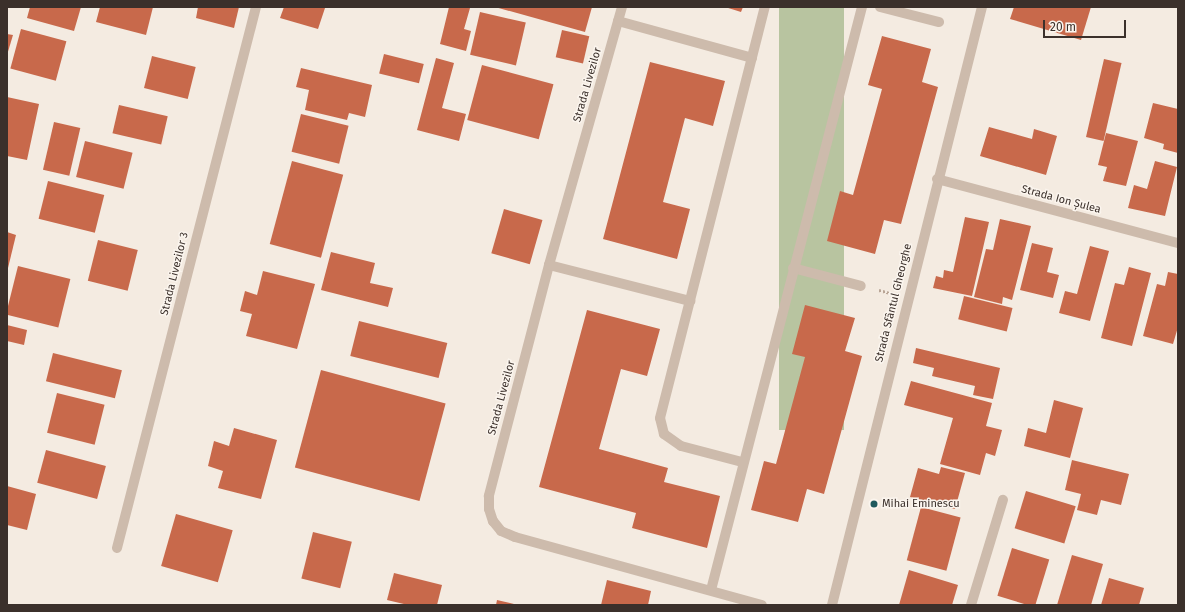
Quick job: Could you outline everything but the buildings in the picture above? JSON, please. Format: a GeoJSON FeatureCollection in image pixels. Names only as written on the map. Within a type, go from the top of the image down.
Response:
{"type":"FeatureCollection","features":[{"type":"Feature","properties":{"kind":"street","name":"Strada Livezilor 3"},"geometry":{"type":"LineString","coordinates":[[117,548],[256,7]]}},
{"type":"Feature","properties":{"kind":"street","name":"Strada Livezilor"},"geometry":{"type":"LineString","coordinates":[[622,7],[550,265],[489,496],[493,521],[501,531],[516,537],[762,605]]}},
{"type":"Feature","properties":{"kind":"street"},"geometry":{"type":"LineString","coordinates":[[742,462],[681,446],[664,434],[660,418],[765,7]]}},
{"type":"Feature","properties":{"kind":"street"},"geometry":{"type":"LineString","coordinates":[[711,590],[742,462],[862,7]]}},
{"type":"Feature","properties":{"kind":"street"},"geometry":{"type":"LineString","coordinates":[[880,7],[939,22]]}},
{"type":"Feature","properties":{"kind":"street","name":"Strada Sfântul Gheorghe"},"geometry":{"type":"LineString","coordinates":[[832,605],[937,179],[982,7]]}},
{"type":"Feature","properties":{"kind":"street"},"geometry":{"type":"LineString","coordinates":[[618,21],[752,58]]}},
{"type":"Feature","properties":{"kind":"street","name":"Strada Ion Șulea"},"geometry":{"type":"LineString","coordinates":[[937,179],[1178,243]]}},
{"type":"Feature","properties":{"kind":"street"},"geometry":{"type":"LineString","coordinates":[[550,265],[690,301]]}},
{"type":"Feature","properties":{"kind":"street"},"geometry":{"type":"LineString","coordinates":[[793,268],[861,286]]}},
{"type":"Feature","properties":{"kind":"street"},"geometry":{"type":"LineString","coordinates":[[971,605],[1003,500]]}},
{"type":"Feature","properties":{"kind":"path"},"geometry":{"type":"LineString","coordinates":[[861,286],[908,298]]}},
{"type":"Feature","properties":{"kind":"green space"},"geometry":{"type":"Polygon","coordinates":[[[779,7],[844,7],[844,430],[779,430],[779,7]]]}},
{"type":"Feature","properties":{"kind":"place","name":"Mihai Eminescu"},"geometry":{"type":"Point","coordinates":[874,504]}}]}
